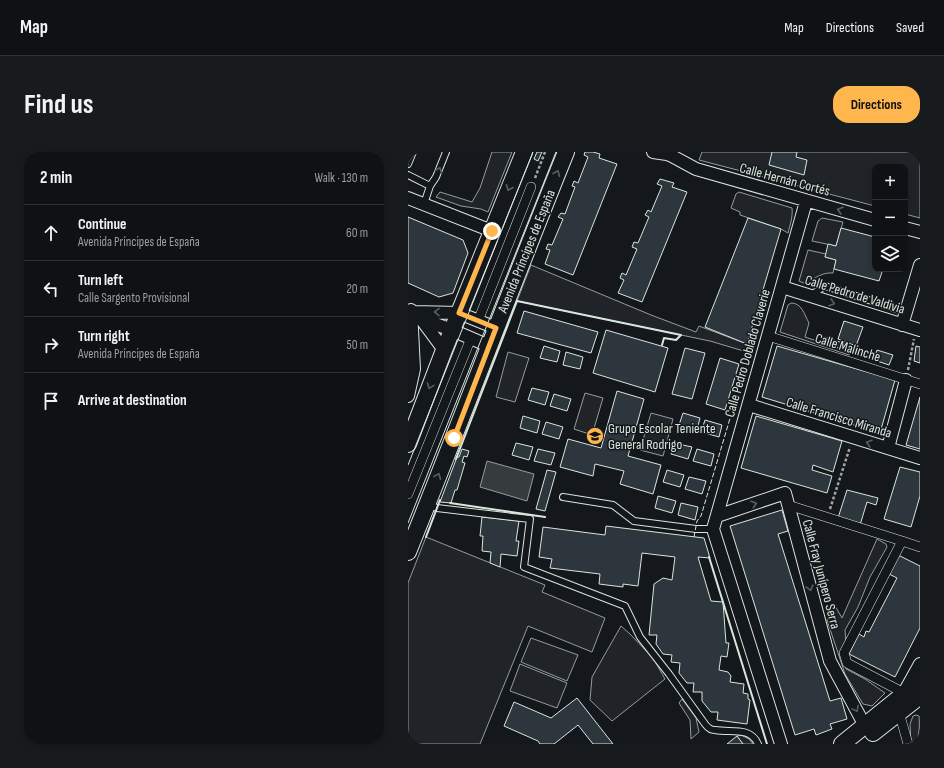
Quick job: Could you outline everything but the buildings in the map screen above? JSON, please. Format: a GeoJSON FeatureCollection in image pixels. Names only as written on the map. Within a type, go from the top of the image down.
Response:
{"type":"FeatureCollection","features":[{"type":"Feature","properties":{"kind":"main road"},"geometry":{"type":"LineString","coordinates":[[408,444],[444,350],[524,152]]}},
{"type":"Feature","properties":{"kind":"main road","name":"Avenida Príncipes de España"},"geometry":{"type":"LineString","coordinates":[[408,552],[566,152]]}},
{"type":"Feature","properties":{"kind":"main road"},"geometry":{"type":"LineString","coordinates":[[842,744],[920,681]]}},
{"type":"Feature","properties":{"kind":"main road"},"geometry":{"type":"LineString","coordinates":[[859,744],[920,696]]}},
{"type":"Feature","properties":{"kind":"street","name":"Calle Hernán Cortés"},"geometry":{"type":"LineString","coordinates":[[653,152],[675,155],[696,169],[872,219]]}},
{"type":"Feature","properties":{"kind":"street","name":"Avenida Príncipes de España"},"geometry":{"type":"LineString","coordinates":[[478,321],[531,187]]}},
{"type":"Feature","properties":{"kind":"street"},"geometry":{"type":"LineString","coordinates":[[408,198],[492,231]]}},
{"type":"Feature","properties":{"kind":"street","name":"Calle Pedro Doblado Claverie"},"geometry":{"type":"LineString","coordinates":[[713,529],[782,288],[805,200]]}},
{"type":"Feature","properties":{"kind":"street"},"geometry":{"type":"LineString","coordinates":[[908,229],[920,232]]}},
{"type":"Feature","properties":{"kind":"street"},"geometry":{"type":"LineString","coordinates":[[902,325],[920,265]]}},
{"type":"Feature","properties":{"kind":"street","name":"Calle Pedro de Valdivia"},"geometry":{"type":"LineString","coordinates":[[782,288],[918,330]]}},
{"type":"Feature","properties":{"kind":"street"},"geometry":{"type":"LineString","coordinates":[[414,313],[459,313],[496,328]]}},
{"type":"Feature","properties":{"kind":"street"},"geometry":{"type":"LineString","coordinates":[[414,313],[490,346]]}},
{"type":"Feature","properties":{"kind":"street"},"geometry":{"type":"LineString","coordinates":[[414,313],[444,350]]}},
{"type":"Feature","properties":{"kind":"street"},"geometry":{"type":"LineString","coordinates":[[408,396],[414,369],[414,313]]}},
{"type":"Feature","properties":{"kind":"street","name":"Calle Malinche"},"geometry":{"type":"LineString","coordinates":[[768,336],[920,384]]}},
{"type":"Feature","properties":{"kind":"street"},"geometry":{"type":"LineString","coordinates":[[408,494],[471,338]]}},
{"type":"Feature","properties":{"kind":"street"},"geometry":{"type":"LineString","coordinates":[[888,448],[906,380]]}},
{"type":"Feature","properties":{"kind":"street","name":"Calle Francisco Miranda"},"geometry":{"type":"LineString","coordinates":[[749,405],[920,458]]}},
{"type":"Feature","properties":{"kind":"street","name":"Calle Fray Junípero Serra"},"geometry":{"type":"LineString","coordinates":[[717,516],[785,493],[830,661],[865,726]]}},
{"type":"Feature","properties":{"kind":"street"},"geometry":{"type":"LineString","coordinates":[[788,505],[920,547]]}},
{"type":"Feature","properties":{"kind":"street"},"geometry":{"type":"LineString","coordinates":[[713,529],[781,744]]}},
{"type":"Feature","properties":{"kind":"street"},"geometry":{"type":"LineString","coordinates":[[902,541],[844,653],[847,663],[904,693],[920,664]]}},
{"type":"Feature","properties":{"kind":"street"},"geometry":{"type":"LineString","coordinates":[[899,712],[908,744]]}},
{"type":"Feature","properties":{"kind":"lane"},"geometry":{"type":"LineString","coordinates":[[408,164],[413,152]]}},
{"type":"Feature","properties":{"kind":"lane"},"geometry":{"type":"LineString","coordinates":[[424,204],[430,186],[436,177],[446,152]]}},
{"type":"Feature","properties":{"kind":"lane"},"geometry":{"type":"LineString","coordinates":[[408,175],[430,186]]}},
{"type":"Feature","properties":{"kind":"lane"},"geometry":{"type":"LineString","coordinates":[[809,296],[825,286],[906,312]]}},
{"type":"Feature","properties":{"kind":"lane"},"geometry":{"type":"LineString","coordinates":[[563,497],[613,505],[634,521],[696,529],[713,529]]}},
{"type":"Feature","properties":{"kind":"lane"},"geometry":{"type":"LineString","coordinates":[[427,505],[437,508],[530,519],[524,567],[624,606],[640,637],[669,674],[704,724],[710,729],[719,731],[741,731],[750,734],[758,744]]}},
{"type":"Feature","properties":{"kind":"path"},"geometry":{"type":"LineString","coordinates":[[531,187],[545,152]]}},
{"type":"Feature","properties":{"kind":"path"},"geometry":{"type":"LineString","coordinates":[[906,380],[918,330]]}},
{"type":"Feature","properties":{"kind":"path"},"geometry":{"type":"LineString","coordinates":[[827,517],[853,438]]}},
{"type":"Feature","properties":{"kind":"shaded area"},"geometry":{"type":"Polygon","coordinates":[[[492,152],[512,152],[488,212],[481,209],[461,206],[436,197],[440,192],[472,202],[480,188],[492,152]]]}},
{"type":"Feature","properties":{"kind":"shaded area"},"geometry":{"type":"Polygon","coordinates":[[[702,152],[920,152],[920,218],[908,215],[908,164],[872,164],[872,205],[699,160],[702,152]]]}},
{"type":"Feature","properties":{"kind":"shaded area"},"geometry":{"type":"Polygon","coordinates":[[[739,192],[792,208],[792,218],[788,233],[781,229],[740,215],[740,212],[731,208],[736,194],[739,192]]]}},
{"type":"Feature","properties":{"kind":"shaded area"},"geometry":{"type":"Polygon","coordinates":[[[822,218],[843,222],[836,246],[812,241],[818,221],[822,218]]]}},
{"type":"Feature","properties":{"kind":"shaded area"},"geometry":{"type":"Polygon","coordinates":[[[808,250],[826,254],[825,257],[836,260],[833,273],[822,274],[806,284],[799,281],[808,250]]]}},
{"type":"Feature","properties":{"kind":"shaded area"},"geometry":{"type":"Polygon","coordinates":[[[531,265],[696,332],[699,326],[747,344],[749,346],[747,352],[710,341],[517,301],[531,265]]]}},
{"type":"Feature","properties":{"kind":"shaded area"},"geometry":{"type":"Polygon","coordinates":[[[795,303],[800,307],[809,323],[805,337],[850,352],[849,355],[780,332],[788,305],[795,303]]]}},
{"type":"Feature","properties":{"kind":"shaded area"},"geometry":{"type":"Polygon","coordinates":[[[508,352],[529,358],[515,402],[496,397],[508,352]]]}},
{"type":"Feature","properties":{"kind":"shaded area"},"geometry":{"type":"Polygon","coordinates":[[[585,393],[603,398],[592,435],[574,429],[585,393]]]}},
{"type":"Feature","properties":{"kind":"shaded area"},"geometry":{"type":"Polygon","coordinates":[[[651,413],[673,419],[663,456],[640,450],[651,413]]]}},
{"type":"Feature","properties":{"kind":"shaded area"},"geometry":{"type":"Polygon","coordinates":[[[487,461],[534,474],[527,501],[480,487],[487,461]]]}},
{"type":"Feature","properties":{"kind":"shaded area"},"geometry":{"type":"Polygon","coordinates":[[[426,537],[545,585],[542,592],[605,618],[592,652],[528,626],[480,744],[408,744],[408,583],[426,537]]]}},
{"type":"Feature","properties":{"kind":"shaded area"},"geometry":{"type":"Polygon","coordinates":[[[877,539],[886,544],[887,547],[870,577],[858,607],[845,630],[846,643],[841,652],[846,669],[865,679],[885,693],[872,706],[863,704],[845,674],[827,620],[834,604],[842,618],[877,539]]]}},
{"type":"Feature","properties":{"kind":"shaded area"},"geometry":{"type":"Polygon","coordinates":[[[621,626],[653,658],[665,679],[612,721],[590,700],[592,677],[621,626]]]}},
{"type":"Feature","properties":{"kind":"shaded area"},"geometry":{"type":"Polygon","coordinates":[[[531,638],[578,655],[567,681],[521,662],[531,638]]]}},
{"type":"Feature","properties":{"kind":"shaded area"},"geometry":{"type":"Polygon","coordinates":[[[520,664],[567,683],[557,708],[510,691],[520,664]]]}},
{"type":"Feature","properties":{"kind":"shaded area"},"geometry":{"type":"Polygon","coordinates":[[[682,699],[696,718],[699,732],[691,739],[690,720],[679,703],[682,699]]]}},
{"type":"Feature","properties":{"kind":"shaded area"},"geometry":{"type":"Polygon","coordinates":[[[913,716],[919,716],[919,734],[916,744],[911,744],[910,724],[913,716]]]}},
{"type":"Feature","properties":{"kind":"shaded area"},"geometry":{"type":"Polygon","coordinates":[[[741,735],[749,739],[753,744],[743,744],[737,736],[741,735]]]}},
{"type":"Feature","properties":{"kind":"tram line"},"geometry":{"type":"LineString","coordinates":[[408,465],[533,152]]}},
{"type":"Feature","properties":{"kind":"tram line"},"geometry":{"type":"LineString","coordinates":[[408,523],[556,152]]}},
{"type":"Feature","properties":{"kind":"fence"},"geometry":{"type":"LineString","coordinates":[[694,537],[697,521],[701,516],[731,415]]}},
{"type":"Feature","properties":{"kind":"wall"},"geometry":{"type":"LineString","coordinates":[[456,459],[517,301],[681,335],[676,340],[664,338],[662,345]]}},
{"type":"Feature","properties":{"kind":"wall"},"geometry":{"type":"LineString","coordinates":[[426,537],[440,500]]}},
{"type":"Feature","properties":{"kind":"wall"},"geometry":{"type":"LineString","coordinates":[[450,503],[545,517]]}},
{"type":"Feature","properties":{"kind":"wall"},"geometry":{"type":"LineString","coordinates":[[709,557],[767,744]]}},
{"type":"Feature","properties":{"kind":"place","name":"Grupo Escolar Teniente General Rodrigo"},"geometry":{"type":"Point","coordinates":[595,436]}},
{"type":"Feature","properties":{"kind":"route"},"geometry":{"type":"LineString","coordinates":[[454,438],[496,328],[459,313],[492,231]]}}]}
